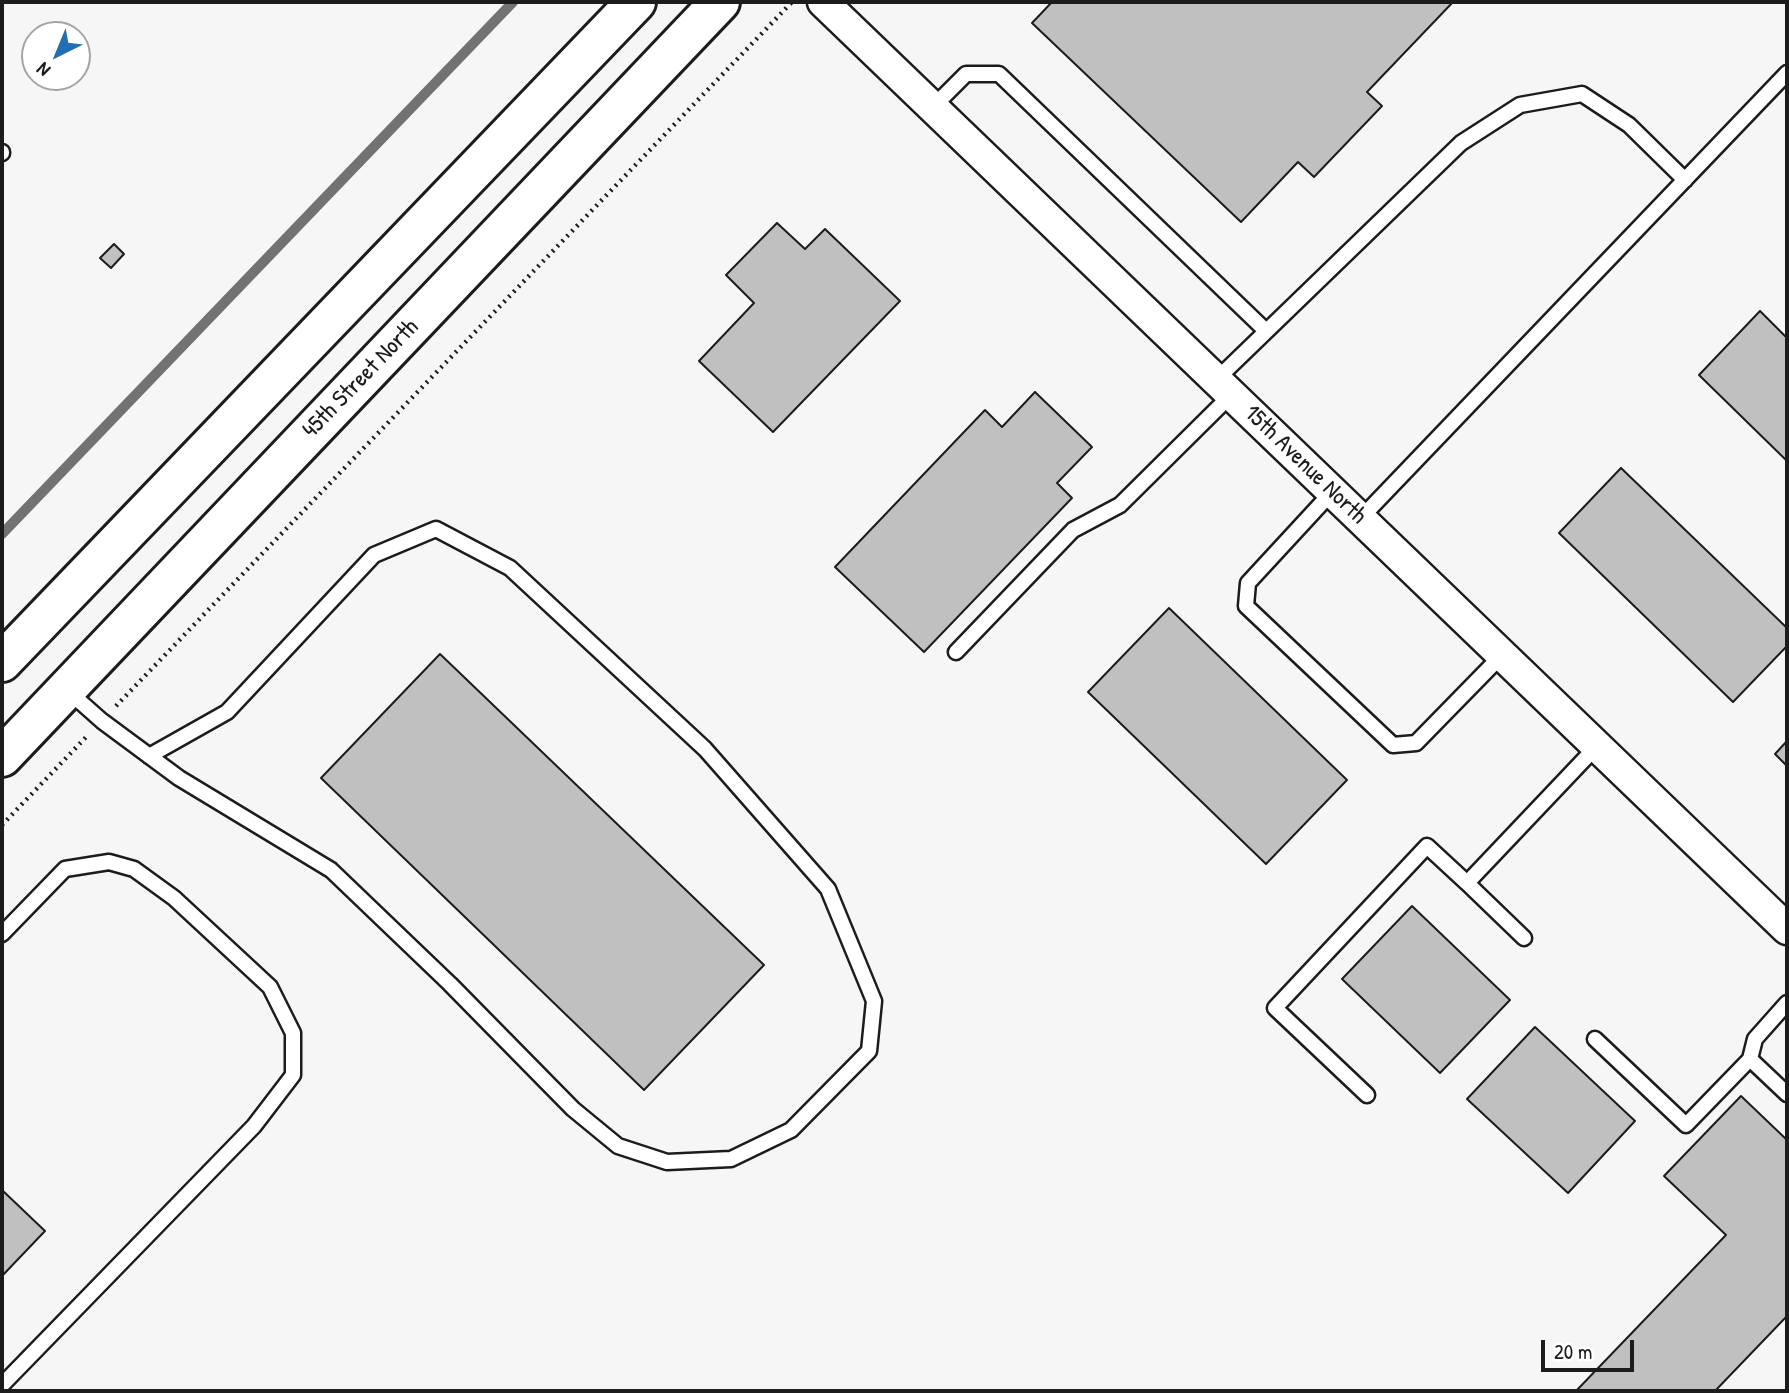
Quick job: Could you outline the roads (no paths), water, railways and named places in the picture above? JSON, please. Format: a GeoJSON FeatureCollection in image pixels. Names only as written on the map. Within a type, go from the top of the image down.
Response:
{"type":"FeatureCollection","features":[{"type":"Feature","properties":{"kind":"main road"},"geometry":{"type":"LineString","coordinates":[[2,662],[636,2]]}},
{"type":"Feature","properties":{"kind":"main road","name":"45th Street North"},"geometry":{"type":"LineString","coordinates":[[2,757],[720,2]]}},
{"type":"Feature","properties":{"kind":"street","name":"15th Avenue North"},"geometry":{"type":"LineString","coordinates":[[822,2],[1787,929]]}},
{"type":"Feature","properties":{"kind":"lane"},"geometry":{"type":"LineString","coordinates":[[1360,519],[1787,73]]}},
{"type":"Feature","properties":{"kind":"lane"},"geometry":{"type":"LineString","coordinates":[[932,107],[966,74],[999,74],[1266,331]]}},
{"type":"Feature","properties":{"kind":"lane"},"geometry":{"type":"LineString","coordinates":[[956,652],[1073,530],[1120,505],[1224,387],[1266,331],[1461,143],[1520,105],[1582,94],[1629,125],[1685,180]]}},
{"type":"Feature","properties":{"kind":"lane"},"geometry":{"type":"LineString","coordinates":[[1332,492],[1248,583],[1246,606],[1393,745],[1416,743],[1502,655]]}},
{"type":"Feature","properties":{"kind":"lane"},"geometry":{"type":"LineString","coordinates":[[66,689],[102,721],[149,756],[179,778],[331,870],[450,984],[572,1109],[618,1146],[667,1162],[731,1159],[792,1130],[869,1051],[874,1001],[828,889],[705,749],[510,568],[436,529],[374,555],[227,712],[149,756]]}},
{"type":"Feature","properties":{"kind":"lane"},"geometry":{"type":"LineString","coordinates":[[1467,883],[1597,746]]}},
{"type":"Feature","properties":{"kind":"lane"},"geometry":{"type":"LineString","coordinates":[[1367,1095],[1275,1008],[1427,846],[1524,938]]}},
{"type":"Feature","properties":{"kind":"lane"},"geometry":{"type":"LineString","coordinates":[[2,934],[65,869],[108,862],[134,869],[174,898],[270,987],[293,1033],[293,1074],[254,1126],[2,1385]]}},
{"type":"Feature","properties":{"kind":"lane"},"geometry":{"type":"LineString","coordinates":[[1595,1039],[1686,1125],[1750,1059],[1755,1040],[1787,1003]]}},
{"type":"Feature","properties":{"kind":"lane"},"geometry":{"type":"LineString","coordinates":[[1750,1059],[1787,1094]]}},
{"type":"Feature","properties":{"kind":"waterway"},"geometry":{"type":"LineString","coordinates":[[2,534],[513,2]]}}]}
